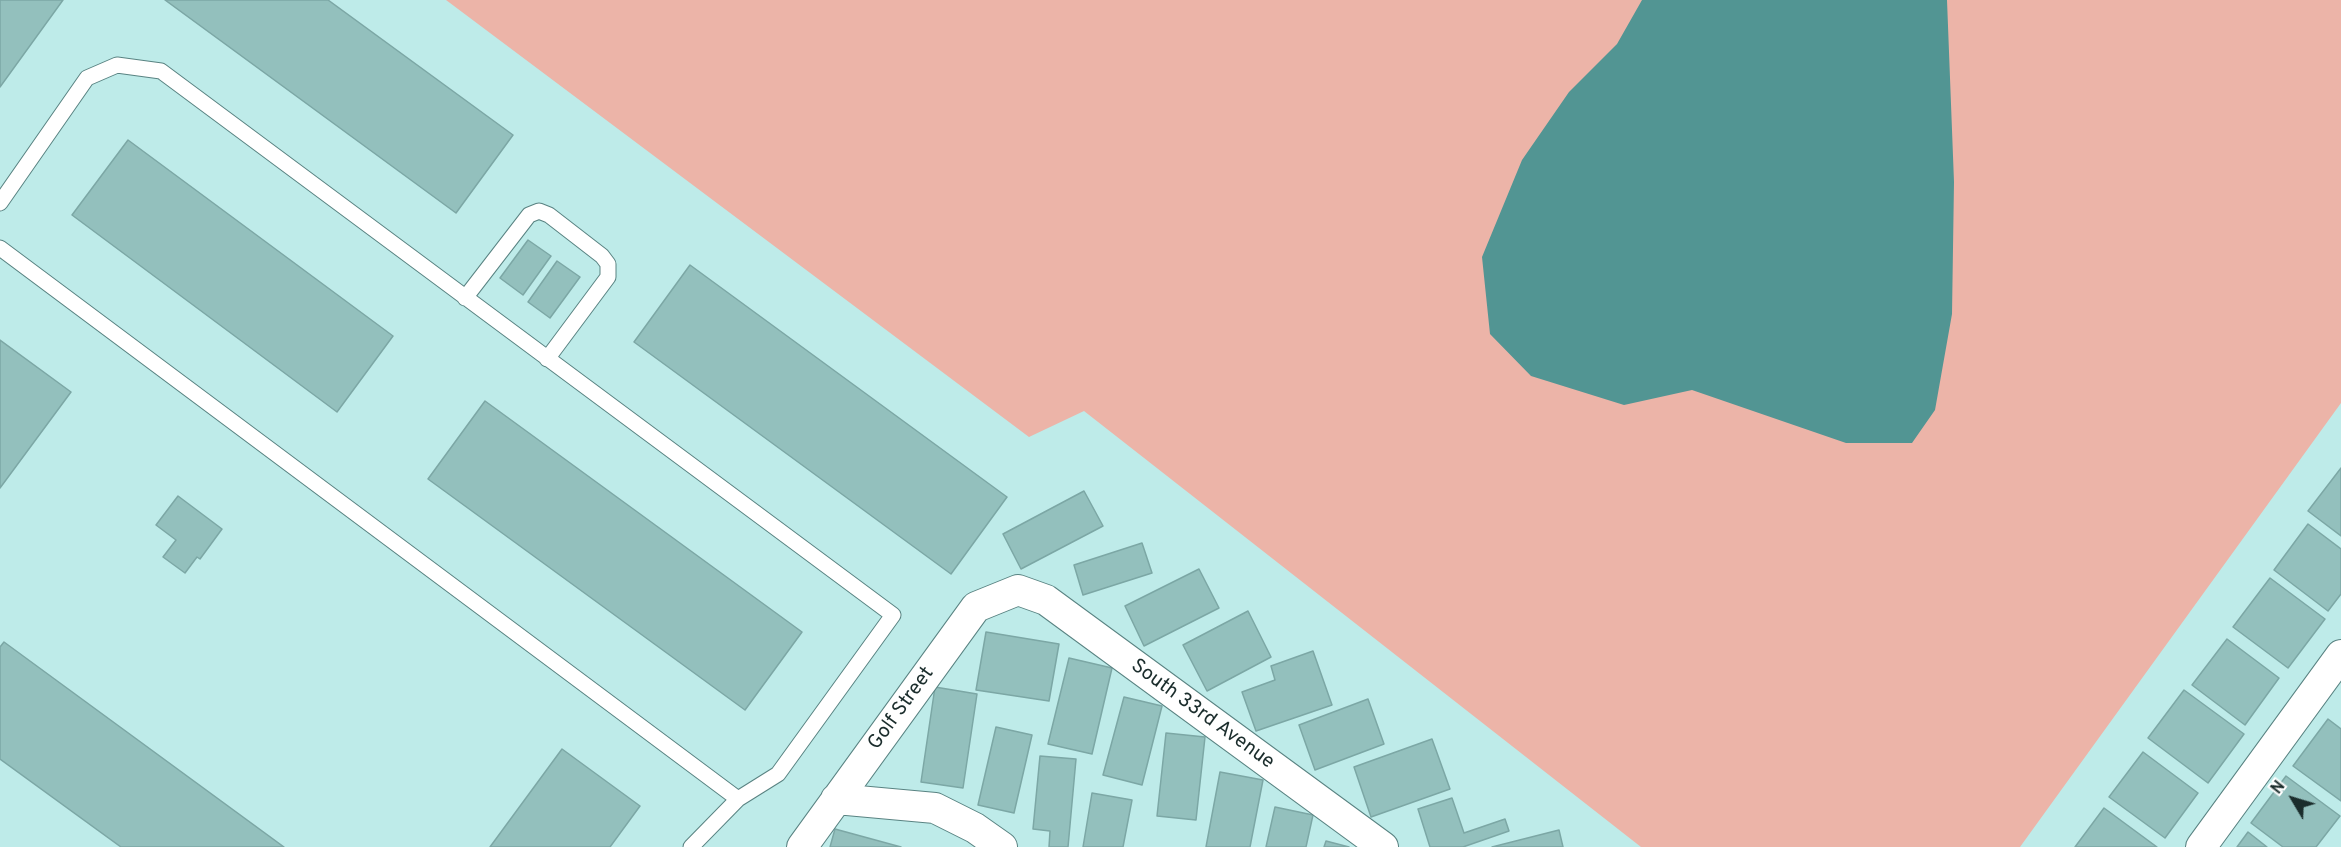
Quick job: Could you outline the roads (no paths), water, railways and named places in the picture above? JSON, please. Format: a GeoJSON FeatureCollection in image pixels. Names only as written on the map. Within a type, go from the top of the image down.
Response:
{"type":"FeatureCollection","features":[{"type":"Feature","properties":{"kind":"street","name":"Golf Street"},"geometry":{"type":"LineString","coordinates":[[802,847],[976,607],[1018,590]]}},
{"type":"Feature","properties":{"kind":"street","name":"South 33rd Avenue"},"geometry":{"type":"LineString","coordinates":[[1018,590],[1046,600],[1383,847]]}},
{"type":"Feature","properties":{"kind":"street"},"geometry":{"type":"LineString","coordinates":[[2201,847],[2341,655]]}},
{"type":"Feature","properties":{"kind":"street"},"geometry":{"type":"LineString","coordinates":[[836,799],[935,808],[975,828],[1002,847]]}},
{"type":"Feature","properties":{"kind":"lane"},"geometry":{"type":"LineString","coordinates":[[0,203],[87,78],[117,65],[161,71],[893,615],[778,774],[738,799],[691,847]]}},
{"type":"Feature","properties":{"kind":"lane"},"geometry":{"type":"LineString","coordinates":[[465,298],[529,215],[539,211],[549,215],[602,256],[608,264],[608,277],[547,358]]}},
{"type":"Feature","properties":{"kind":"lane"},"geometry":{"type":"LineString","coordinates":[[0,248],[738,799]]}},
{"type":"Feature","properties":{"kind":"water"},"geometry":{"type":"Polygon","coordinates":[[[1642,0],[1947,0],[1954,182],[1952,314],[1935,410],[1912,443],[1846,443],[1692,390],[1624,405],[1531,376],[1490,334],[1482,257],[1522,160],[1569,92],[1617,44],[1642,0]]]}}]}
